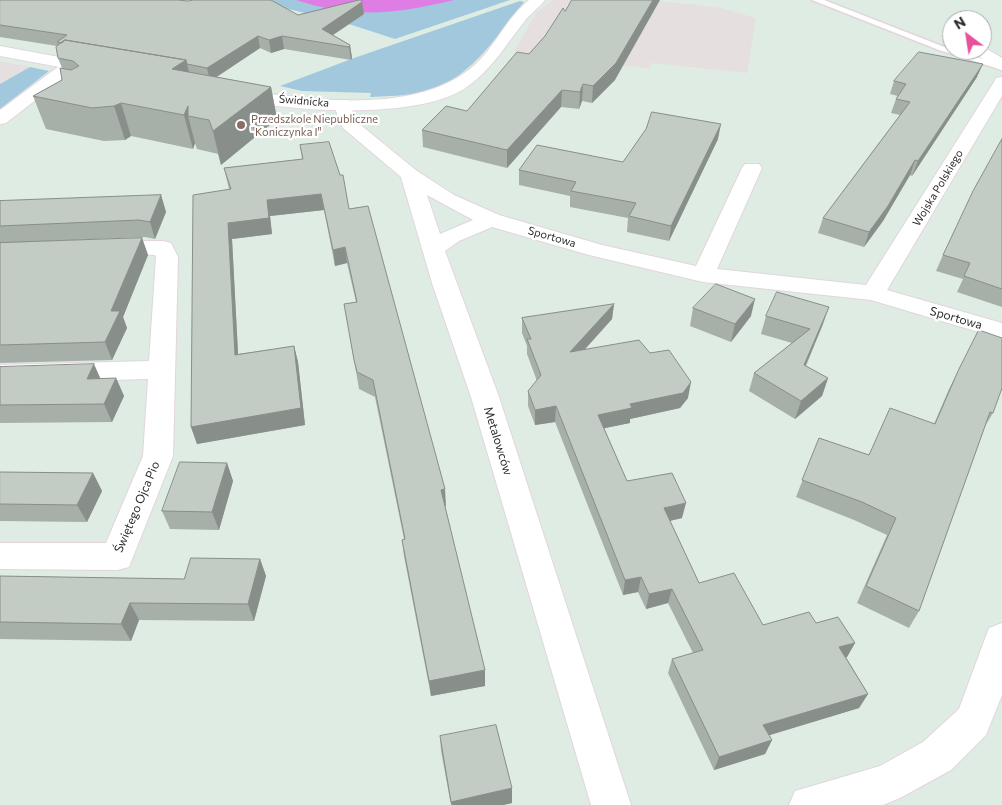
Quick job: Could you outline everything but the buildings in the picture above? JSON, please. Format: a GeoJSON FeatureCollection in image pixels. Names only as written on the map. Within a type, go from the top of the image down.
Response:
{"type":"FeatureCollection","features":[{"type":"Feature","properties":{"kind":"street","name":"Świdnicka"},"geometry":{"type":"LineString","coordinates":[[222,91],[268,98],[342,104],[399,102],[438,94],[462,84],[486,62],[538,0]]}},
{"type":"Feature","properties":{"kind":"street"},"geometry":{"type":"LineString","coordinates":[[0,51],[109,71]]}},
{"type":"Feature","properties":{"kind":"street"},"geometry":{"type":"LineString","coordinates":[[992,58],[1002,66]]}},
{"type":"Feature","properties":{"kind":"street"},"geometry":{"type":"LineString","coordinates":[[0,119],[45,91],[72,64]]}},
{"type":"Feature","properties":{"kind":"street","name":"Wojska Polskiego"},"geometry":{"type":"LineString","coordinates":[[873,293],[1002,82]]}},
{"type":"Feature","properties":{"kind":"street"},"geometry":{"type":"LineString","coordinates":[[342,104],[349,124],[410,175]]}},
{"type":"Feature","properties":{"kind":"street"},"geometry":{"type":"LineString","coordinates":[[703,275],[752,168]]}},
{"type":"Feature","properties":{"kind":"street","name":"Sportowa"},"geometry":{"type":"LineString","coordinates":[[410,175],[447,199],[490,220],[597,250],[703,275],[873,293],[1002,331]]}},
{"type":"Feature","properties":{"kind":"street","name":"Metalowców"},"geometry":{"type":"LineString","coordinates":[[410,175],[485,397],[611,805]]}},
{"type":"Feature","properties":{"kind":"street"},"geometry":{"type":"LineString","coordinates":[[434,248],[451,236],[490,220]]}},
{"type":"Feature","properties":{"kind":"street","name":"Świętego Ojca Pio"},"geometry":{"type":"LineString","coordinates":[[0,556],[117,557],[158,456],[167,258],[163,248],[145,246],[87,248]]}},
{"type":"Feature","properties":{"kind":"street"},"geometry":{"type":"LineString","coordinates":[[0,374],[162,370]]}},
{"type":"Feature","properties":{"kind":"street"},"geometry":{"type":"LineString","coordinates":[[809,805],[886,784],[937,756],[973,722],[991,676],[1002,639]]}},
{"type":"Feature","properties":{"kind":"lane"},"geometry":{"type":"LineString","coordinates":[[816,0],[942,48],[1002,66]]}},
{"type":"Feature","properties":{"kind":"shaded area"},"geometry":{"type":"Polygon","coordinates":[[[253,0],[510,0],[395,39],[352,25],[253,0]]]}},
{"type":"Feature","properties":{"kind":"shaded area"},"geometry":{"type":"Polygon","coordinates":[[[296,0],[454,0],[413,9],[356,12],[317,6],[296,0]]]}},
{"type":"Feature","properties":{"kind":"shaded area"},"geometry":{"type":"Polygon","coordinates":[[[553,0],[648,0],[717,7],[756,18],[747,73],[652,63],[650,69],[514,51],[536,13],[553,0]]]}},
{"type":"Feature","properties":{"kind":"shaded area"},"geometry":{"type":"Polygon","coordinates":[[[520,1],[524,2],[494,40],[471,65],[445,84],[430,90],[408,95],[370,97],[371,93],[302,91],[280,86],[354,58],[520,1]]]}},
{"type":"Feature","properties":{"kind":"shaded area"},"geometry":{"type":"Polygon","coordinates":[[[0,61],[30,67],[0,84],[0,61]]]}},
{"type":"Feature","properties":{"kind":"shaded area"},"geometry":{"type":"Polygon","coordinates":[[[30,67],[49,71],[0,109],[0,84],[30,67]]]}},
{"type":"Feature","properties":{"kind":"place","name":"Przedszkole Niepubliczne \"Koniczynka I\""},"geometry":{"type":"Point","coordinates":[241,125]}}]}
